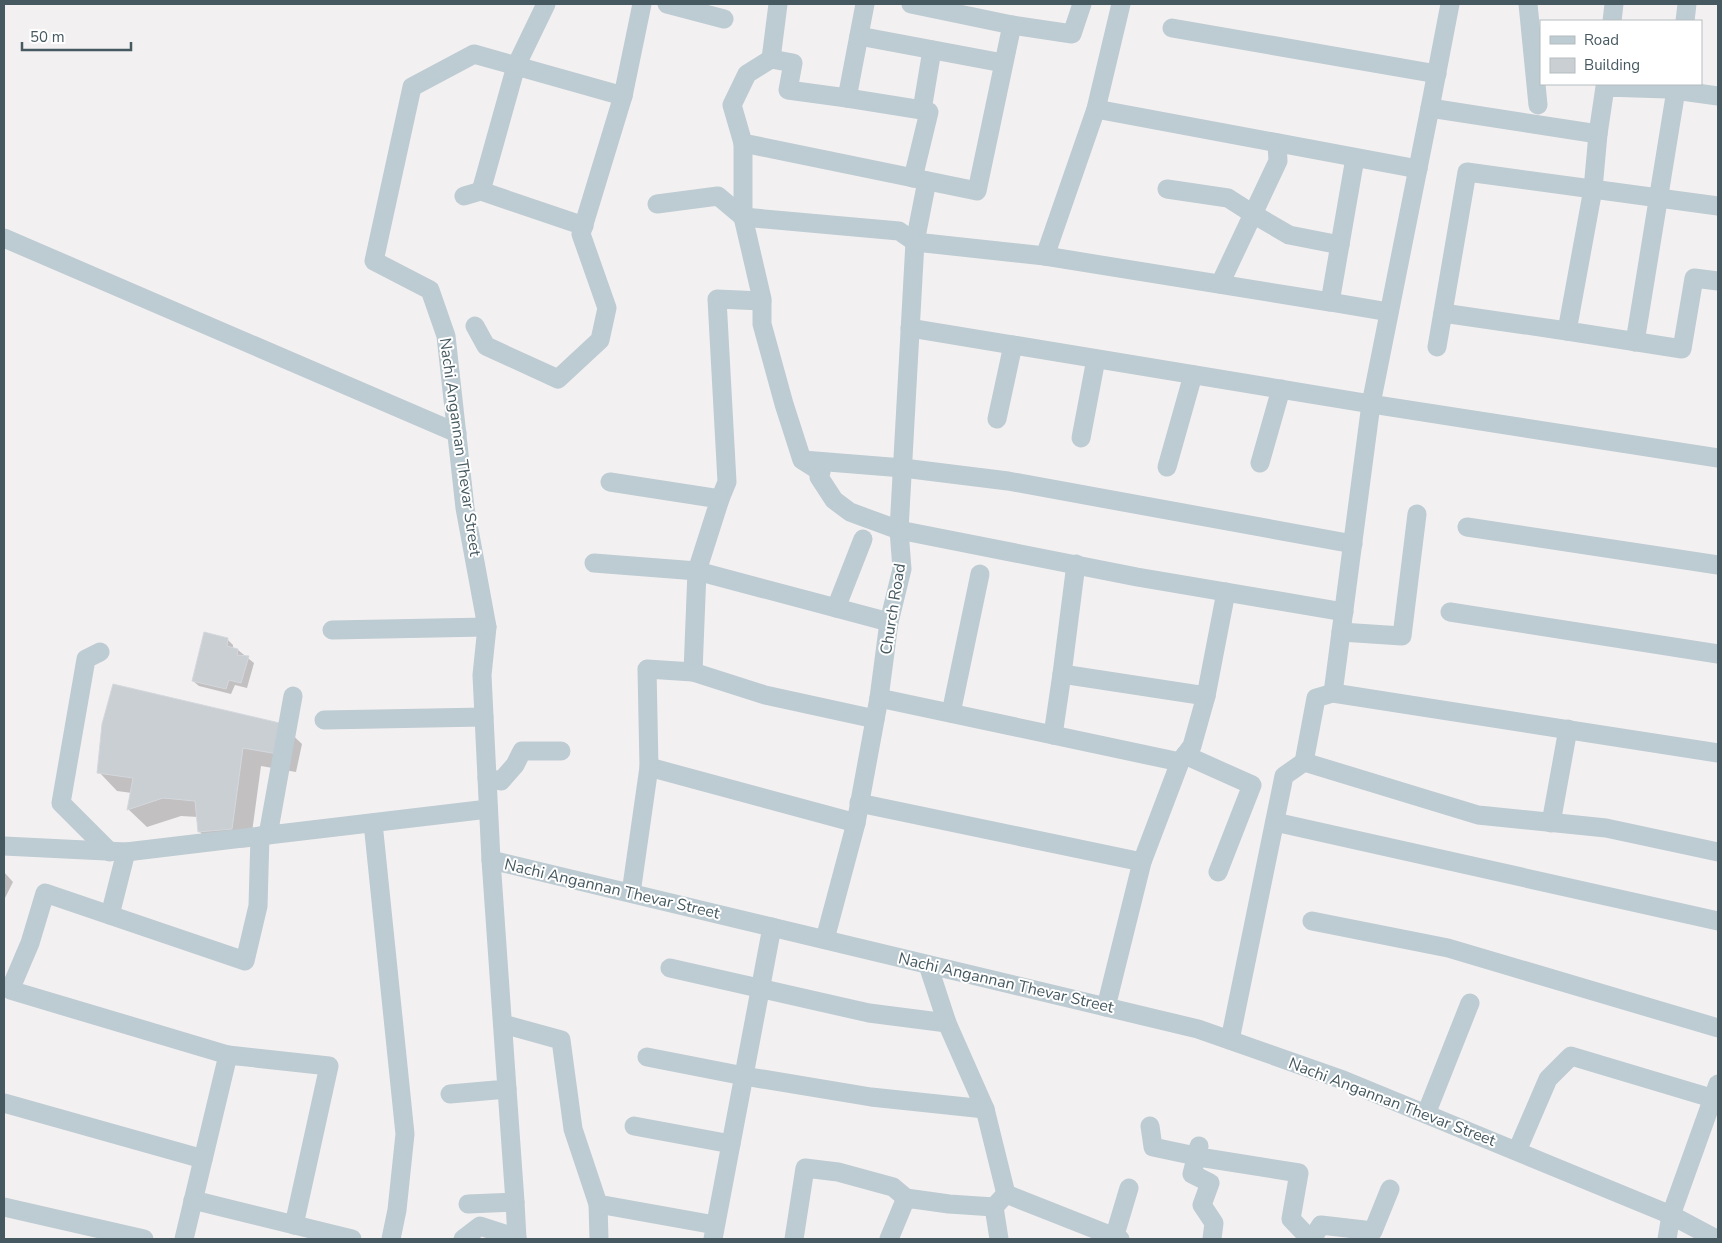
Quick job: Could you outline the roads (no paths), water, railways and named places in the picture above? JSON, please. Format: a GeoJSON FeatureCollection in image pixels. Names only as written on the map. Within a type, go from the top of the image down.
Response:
{"type":"FeatureCollection","features":[{"type":"Feature","properties":{"kind":"street"},"geometry":{"type":"LineString","coordinates":[[546,4],[516,66],[473,194],[584,226]]}},
{"type":"Feature","properties":{"kind":"street"},"geometry":{"type":"LineString","coordinates":[[623,96],[642,4]]}},
{"type":"Feature","properties":{"kind":"street"},"geometry":{"type":"LineString","coordinates":[[667,4],[724,19]]}},
{"type":"Feature","properties":{"kind":"street"},"geometry":{"type":"LineString","coordinates":[[771,59],[778,4]]}},
{"type":"Feature","properties":{"kind":"street"},"geometry":{"type":"LineString","coordinates":[[847,98],[865,4]]}},
{"type":"Feature","properties":{"kind":"street"},"geometry":{"type":"LineString","coordinates":[[911,4],[1012,25],[1072,34],[1082,4]]}},
{"type":"Feature","properties":{"kind":"street"},"geometry":{"type":"LineString","coordinates":[[1044,256],[1096,109],[1121,4]]}},
{"type":"Feature","properties":{"kind":"street"},"geometry":{"type":"LineString","coordinates":[[1333,693],[1371,404],[1450,4]]}},
{"type":"Feature","properties":{"kind":"street"},"geometry":{"type":"LineString","coordinates":[[1528,4],[1538,105]]}},
{"type":"Feature","properties":{"kind":"street"},"geometry":{"type":"LineString","coordinates":[[1612,20],[1614,4]]}},
{"type":"Feature","properties":{"kind":"street"},"geometry":{"type":"LineString","coordinates":[[1685,20],[1687,4]]}},
{"type":"Feature","properties":{"kind":"street"},"geometry":{"type":"LineString","coordinates":[[743,144],[922,183],[977,191],[1012,25]]}},
{"type":"Feature","properties":{"kind":"street"},"geometry":{"type":"LineString","coordinates":[[1172,28],[1437,74]]}},
{"type":"Feature","properties":{"kind":"street"},"geometry":{"type":"LineString","coordinates":[[859,36],[1003,64]]}},
{"type":"Feature","properties":{"kind":"street"},"geometry":{"type":"LineString","coordinates":[[932,50],[922,110],[788,90],[792,64],[771,59],[747,74],[732,106],[743,144],[743,216],[762,301],[762,324],[802,460],[821,472],[819,477],[834,500],[850,512],[899,530],[1137,577],[1344,612]]}},
{"type":"Feature","properties":{"kind":"street","name":"Nachi Angannan Thevar Street"},"geometry":{"type":"LineString","coordinates":[[476,326],[486,346],[558,379],[600,340],[607,308],[581,234],[623,96],[474,54],[412,87],[374,261],[430,290],[446,336],[465,508],[487,627],[482,675],[491,860],[1198,1029],[1343,1080],[1671,1215],[1716,1239]]}},
{"type":"Feature","properties":{"kind":"street"},"geometry":{"type":"LineString","coordinates":[[1567,331],[1593,189],[1605,86],[1677,87],[1718,96]]}},
{"type":"Feature","properties":{"kind":"street"},"geometry":{"type":"LineString","coordinates":[[1635,342],[1677,87]]}},
{"type":"Feature","properties":{"kind":"street"},"geometry":{"type":"LineString","coordinates":[[1430,108],[1598,134]]}},
{"type":"Feature","properties":{"kind":"street"},"geometry":{"type":"LineString","coordinates":[[1096,109],[1418,169]]}},
{"type":"Feature","properties":{"kind":"street","name":"Church Road"},"geometry":{"type":"LineString","coordinates":[[825,940],[856,823],[879,698],[890,622],[902,569],[899,530],[915,242],[929,112],[922,110]]}},
{"type":"Feature","properties":{"kind":"street"},"geometry":{"type":"LineString","coordinates":[[1220,284],[1278,161],[1277,143]]}},
{"type":"Feature","properties":{"kind":"street"},"geometry":{"type":"LineString","coordinates":[[1330,302],[1355,158]]}},
{"type":"Feature","properties":{"kind":"street"},"geometry":{"type":"LineString","coordinates":[[1437,347],[1467,172],[1718,206]]}},
{"type":"Feature","properties":{"kind":"street"},"geometry":{"type":"LineString","coordinates":[[1167,189],[1228,198],[1289,235],[1340,245]]}},
{"type":"Feature","properties":{"kind":"street"},"geometry":{"type":"LineString","coordinates":[[657,204],[718,196],[743,216],[899,231],[915,242],[1044,256],[1389,312]]}},
{"type":"Feature","properties":{"kind":"street"},"geometry":{"type":"LineString","coordinates":[[4,238],[457,433]]}},
{"type":"Feature","properties":{"kind":"street"},"geometry":{"type":"LineString","coordinates":[[1443,313],[1682,349],[1694,278],[1718,281]]}},
{"type":"Feature","properties":{"kind":"street"},"geometry":{"type":"LineString","coordinates":[[693,672],[697,571],[727,482],[717,299],[762,301]]}},
{"type":"Feature","properties":{"kind":"street"},"geometry":{"type":"LineString","coordinates":[[910,328],[1371,404],[1718,458]]}},
{"type":"Feature","properties":{"kind":"street"},"geometry":{"type":"LineString","coordinates":[[997,419],[1013,345]]}},
{"type":"Feature","properties":{"kind":"street"},"geometry":{"type":"LineString","coordinates":[[1082,438],[1096,359]]}},
{"type":"Feature","properties":{"kind":"street"},"geometry":{"type":"LineString","coordinates":[[1167,467],[1193,375]]}},
{"type":"Feature","properties":{"kind":"street"},"geometry":{"type":"LineString","coordinates":[[1260,463],[1282,389]]}},
{"type":"Feature","properties":{"kind":"street"},"geometry":{"type":"LineString","coordinates":[[802,460],[903,468],[1008,481],[1353,544]]}},
{"type":"Feature","properties":{"kind":"street"},"geometry":{"type":"LineString","coordinates":[[610,482],[720,499]]}},
{"type":"Feature","properties":{"kind":"street"},"geometry":{"type":"LineString","coordinates":[[1341,632],[1402,636],[1417,514]]}},
{"type":"Feature","properties":{"kind":"street"},"geometry":{"type":"LineString","coordinates":[[1467,527],[1718,565]]}},
{"type":"Feature","properties":{"kind":"street"},"geometry":{"type":"LineString","coordinates":[[836,608],[863,539]]}},
{"type":"Feature","properties":{"kind":"street"},"geometry":{"type":"LineString","coordinates":[[594,563],[697,571],[890,622]]}},
{"type":"Feature","properties":{"kind":"street"},"geometry":{"type":"LineString","coordinates":[[1053,735],[1076,564]]}},
{"type":"Feature","properties":{"kind":"street"},"geometry":{"type":"LineString","coordinates":[[951,713],[980,574]]}},
{"type":"Feature","properties":{"kind":"street"},"geometry":{"type":"LineString","coordinates":[[1106,1007],[1142,862],[1183,758],[1192,746],[1206,696],[1226,592]]}},
{"type":"Feature","properties":{"kind":"street"},"geometry":{"type":"LineString","coordinates":[[1450,612],[1718,654]]}},
{"type":"Feature","properties":{"kind":"street"},"geometry":{"type":"LineString","coordinates":[[332,630],[487,627]]}},
{"type":"Feature","properties":{"kind":"street"},"geometry":{"type":"LineString","coordinates":[[100,652],[86,659],[61,803],[118,852]]}},
{"type":"Feature","properties":{"kind":"street"},"geometry":{"type":"LineString","coordinates":[[631,893],[649,767],[647,669],[693,672],[764,695],[875,719]]}},
{"type":"Feature","properties":{"kind":"street"},"geometry":{"type":"LineString","coordinates":[[1062,674],[1206,696]]}},
{"type":"Feature","properties":{"kind":"street"},"geometry":{"type":"LineString","coordinates":[[1230,1040],[1284,776],[1304,762],[1316,698],[1333,693],[1718,753]]}},
{"type":"Feature","properties":{"kind":"street"},"geometry":{"type":"LineString","coordinates":[[287,1229],[329,1066],[228,1055],[7,996],[30,943],[45,893],[245,962],[258,906],[264,836],[293,696]]}},
{"type":"Feature","properties":{"kind":"street"},"geometry":{"type":"LineString","coordinates":[[879,698],[1053,735],[1183,758],[1252,785],[1218,872]]}},
{"type":"Feature","properties":{"kind":"street"},"geometry":{"type":"LineString","coordinates":[[324,720],[484,717]]}},
{"type":"Feature","properties":{"kind":"street"},"geometry":{"type":"LineString","coordinates":[[1551,823],[1568,729]]}},
{"type":"Feature","properties":{"kind":"street"},"geometry":{"type":"LineString","coordinates":[[487,778],[501,781],[515,765],[522,751],[561,751]]}},
{"type":"Feature","properties":{"kind":"street"},"geometry":{"type":"LineString","coordinates":[[1304,762],[1478,815],[1606,828],[1718,852]]}},
{"type":"Feature","properties":{"kind":"street"},"geometry":{"type":"LineString","coordinates":[[649,767],[856,823]]}},
{"type":"Feature","properties":{"kind":"street"},"geometry":{"type":"LineString","coordinates":[[859,803],[1142,862]]}},
{"type":"Feature","properties":{"kind":"street"},"geometry":{"type":"LineString","coordinates":[[4,846],[118,852],[488,809]]}},
{"type":"Feature","properties":{"kind":"street"},"geometry":{"type":"LineString","coordinates":[[1275,822],[1718,921]]}},
{"type":"Feature","properties":{"kind":"street"},"geometry":{"type":"LineString","coordinates":[[372,823],[405,1134],[397,1210],[391,1239]]}},
{"type":"Feature","properties":{"kind":"street"},"geometry":{"type":"LineString","coordinates":[[110,915],[118,852]]}},
{"type":"Feature","properties":{"kind":"street"},"geometry":{"type":"LineString","coordinates":[[463,1239],[480,1226],[517,1239],[491,860]]}},
{"type":"Feature","properties":{"kind":"street"},"geometry":{"type":"LineString","coordinates":[[1312,921],[1448,948],[1718,1028]]}},
{"type":"Feature","properties":{"kind":"street"},"geometry":{"type":"LineString","coordinates":[[598,1204],[714,1232],[772,927]]}},
{"type":"Feature","properties":{"kind":"street"},"geometry":{"type":"LineString","coordinates":[[928,965],[947,1024],[985,1109],[1000,1200],[998,1239]]}},
{"type":"Feature","properties":{"kind":"street"},"geometry":{"type":"LineString","coordinates":[[670,968],[869,1012],[947,1024]]}},
{"type":"Feature","properties":{"kind":"street"},"geometry":{"type":"LineString","coordinates":[[1426,1114],[1470,1003]]}},
{"type":"Feature","properties":{"kind":"street"},"geometry":{"type":"LineString","coordinates":[[502,1024],[561,1040],[573,1129],[598,1204],[599,1239]]}},
{"type":"Feature","properties":{"kind":"street"},"geometry":{"type":"LineString","coordinates":[[184,1239],[228,1055]]}},
{"type":"Feature","properties":{"kind":"street"},"geometry":{"type":"LineString","coordinates":[[1517,1151],[1548,1079],[1571,1056],[1716,1094],[1671,1215],[1667,1239]]}},
{"type":"Feature","properties":{"kind":"street"},"geometry":{"type":"LineString","coordinates":[[647,1057],[744,1076],[871,1097],[985,1109]]}},
{"type":"Feature","properties":{"kind":"street"},"geometry":{"type":"LineString","coordinates":[[450,1094],[507,1089]]}},
{"type":"Feature","properties":{"kind":"street"},"geometry":{"type":"LineString","coordinates":[[4,1103],[203,1159]]}},
{"type":"Feature","properties":{"kind":"street"},"geometry":{"type":"LineString","coordinates":[[634,1126],[731,1144]]}},
{"type":"Feature","properties":{"kind":"street"},"geometry":{"type":"LineString","coordinates":[[1150,1126],[1153,1147],[1198,1151],[1299,1173],[1291,1219],[1311,1239],[1321,1226],[1373,1232],[1390,1189]]}},
{"type":"Feature","properties":{"kind":"street"},"geometry":{"type":"LineString","coordinates":[[1198,1151],[1192,1174],[1210,1183],[1202,1205],[1214,1223],[1212,1239]]}},
{"type":"Feature","properties":{"kind":"street"},"geometry":{"type":"LineString","coordinates":[[794,1239],[805,1168],[838,1172],[893,1187],[906,1198],[949,1204],[1000,1200],[1117,1238],[1129,1188]]}},
{"type":"Feature","properties":{"kind":"street"},"geometry":{"type":"LineString","coordinates":[[889,1239],[906,1198]]}},
{"type":"Feature","properties":{"kind":"street"},"geometry":{"type":"LineString","coordinates":[[194,1200],[287,1229],[352,1239]]}},
{"type":"Feature","properties":{"kind":"street"},"geometry":{"type":"LineString","coordinates":[[468,1204],[515,1202]]}},
{"type":"Feature","properties":{"kind":"street"},"geometry":{"type":"LineString","coordinates":[[4,1207],[144,1239]]}}]}
